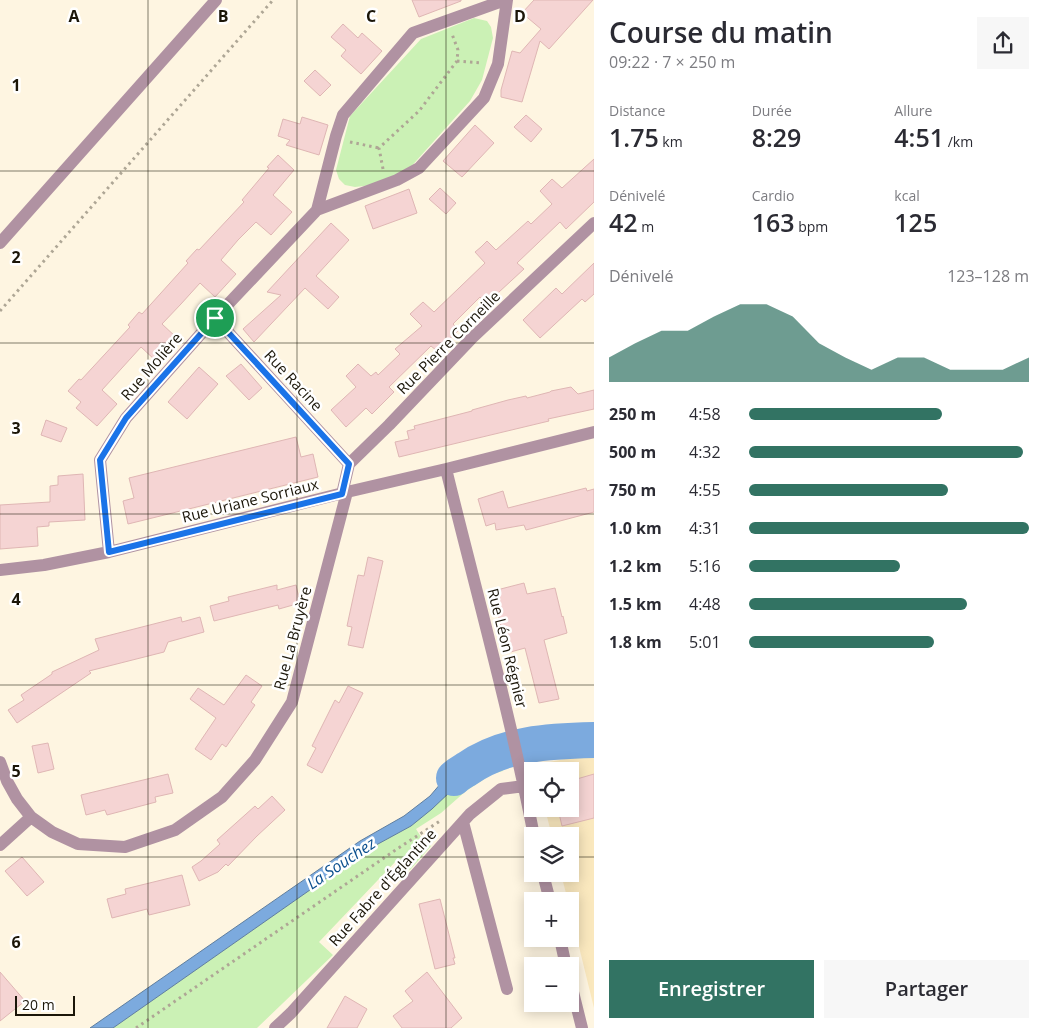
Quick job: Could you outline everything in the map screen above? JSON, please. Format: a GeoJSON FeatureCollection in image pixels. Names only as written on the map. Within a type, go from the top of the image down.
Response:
{"type":"FeatureCollection","features":[{"type":"Feature","properties":{"kind":"street"},"geometry":{"type":"LineString","coordinates":[[0,243],[216,0]]}},
{"type":"Feature","properties":{"kind":"street","name":"Rue Molière"},"geometry":{"type":"LineString","coordinates":[[109,552],[100,460],[126,418],[215,318],[317,210],[397,180],[420,168],[484,98],[498,64],[506,0],[413,33],[343,114],[317,210]]}},
{"type":"Feature","properties":{"kind":"street","name":"Rue Pierre Corneille"},"geometry":{"type":"LineString","coordinates":[[349,464],[389,426],[471,339],[594,223]]}},
{"type":"Feature","properties":{"kind":"street","name":"Rue Racine"},"geometry":{"type":"LineString","coordinates":[[215,318],[349,464]]}},
{"type":"Feature","properties":{"kind":"street","name":"Rue Uriane Sorriaux"},"geometry":{"type":"LineString","coordinates":[[0,570],[44,565],[109,552],[594,432]]}},
{"type":"Feature","properties":{"kind":"street"},"geometry":{"type":"LineString","coordinates":[[344,493],[349,464]]}},
{"type":"Feature","properties":{"kind":"street","name":"Rue Léon Régnier"},"geometry":{"type":"LineString","coordinates":[[446,469],[524,786]]}},
{"type":"Feature","properties":{"kind":"street","name":"Rue La Bruyère"},"geometry":{"type":"LineString","coordinates":[[0,762],[7,781],[17,799],[31,817],[52,832],[78,844],[125,847],[175,830],[222,797],[255,760],[292,702],[344,493]]}},
{"type":"Feature","properties":{"kind":"street","name":"Rue Fabre d'Églantine"},"geometry":{"type":"LineString","coordinates":[[275,1028],[291,1013],[470,814],[500,789],[524,786]]}},
{"type":"Feature","properties":{"kind":"street"},"geometry":{"type":"LineString","coordinates":[[0,844],[31,817]]}},
{"type":"Feature","properties":{"kind":"street"},"geometry":{"type":"LineString","coordinates":[[463,822],[506,989]]}},
{"type":"Feature","properties":{"kind":"street"},"geometry":{"type":"LineString","coordinates":[[578,1012],[582,1028]]}},
{"type":"Feature","properties":{"kind":"path"},"geometry":{"type":"LineString","coordinates":[[0,311],[273,0]]}},
{"type":"Feature","properties":{"kind":"path"},"geometry":{"type":"LineString","coordinates":[[379,148],[419,112],[457,61],[458,50],[447,22]]}},
{"type":"Feature","properties":{"kind":"path"},"geometry":{"type":"LineString","coordinates":[[457,61],[498,64]]}},
{"type":"Feature","properties":{"kind":"path"},"geometry":{"type":"LineString","coordinates":[[334,143],[349,142],[379,148]]}},
{"type":"Feature","properties":{"kind":"path"},"geometry":{"type":"LineString","coordinates":[[379,148],[386,184]]}},
{"type":"Feature","properties":{"kind":"path"},"geometry":{"type":"LineString","coordinates":[[136,1028],[443,819]]}},
{"type":"Feature","properties":{"kind":"shaded area"},"geometry":{"type":"Polygon","coordinates":[[[594,753],[594,1008],[579,947],[579,892],[566,892],[563,882],[579,882],[579,827],[550,827],[547,817],[579,817],[579,762],[550,762],[594,753]]]}},
{"type":"Feature","properties":{"kind":"green space"},"geometry":{"type":"Polygon","coordinates":[[[474,18],[487,21],[491,27],[493,38],[482,80],[470,101],[408,170],[372,185],[355,187],[345,185],[339,179],[336,170],[350,116],[421,39],[474,18]]]}},
{"type":"Feature","properties":{"kind":"green space"},"geometry":{"type":"Polygon","coordinates":[[[499,761],[503,771],[492,774],[466,791],[441,813],[416,829],[423,840],[431,846],[410,870],[397,860],[319,942],[333,955],[257,1028],[113,1028],[367,850],[411,826],[472,771],[499,761]]]}},
{"type":"Feature","properties":{"kind":"water"},"geometry":{"type":"Polygon","coordinates":[[[496,746],[499,761],[472,771],[411,826],[367,850],[113,1028],[90,1028],[360,841],[404,816],[430,796],[453,769],[478,752],[496,746]]]}},
{"type":"Feature","properties":{"kind":"building"},"geometry":{"type":"Polygon","coordinates":[[[412,0],[461,0],[461,1],[419,17],[412,0]]]}},
{"type":"Feature","properties":{"kind":"building"},"geometry":{"type":"Polygon","coordinates":[[[534,0],[593,0],[549,49],[540,41],[522,102],[501,97],[501,90],[512,51],[520,53],[541,29],[522,13],[534,0]]]}},
{"type":"Feature","properties":{"kind":"building"},"geometry":{"type":"Polygon","coordinates":[[[343,24],[358,38],[362,33],[382,51],[361,74],[341,56],[346,50],[331,37],[343,24]]]}},
{"type":"Feature","properties":{"kind":"building"},"geometry":{"type":"Polygon","coordinates":[[[315,70],[331,85],[320,96],[304,81],[315,70]]]}},
{"type":"Feature","properties":{"kind":"building"},"geometry":{"type":"Polygon","coordinates":[[[526,115],[542,129],[531,142],[514,127],[526,115]]]}},
{"type":"Feature","properties":{"kind":"building"},"geometry":{"type":"Polygon","coordinates":[[[302,117],[328,125],[319,155],[286,145],[290,140],[278,136],[283,119],[300,124],[302,117]]]}},
{"type":"Feature","properties":{"kind":"building"},"geometry":{"type":"Polygon","coordinates":[[[475,125],[494,143],[462,177],[443,161],[475,125]]]}},
{"type":"Feature","properties":{"kind":"building"},"geometry":{"type":"Polygon","coordinates":[[[278,155],[294,170],[273,195],[292,212],[271,235],[256,222],[238,240],[221,260],[236,274],[215,297],[200,283],[162,324],[177,338],[156,361],[141,347],[102,390],[117,404],[97,426],[76,408],[81,402],[68,391],[79,379],[81,380],[130,327],[128,325],[139,312],[142,314],[188,263],[186,261],[197,249],[199,250],[244,202],[242,200],[278,155]]]}},
{"type":"Feature","properties":{"kind":"building"},"geometry":{"type":"Polygon","coordinates":[[[594,159],[594,202],[566,229],[560,222],[517,263],[524,269],[486,304],[480,297],[453,324],[459,330],[437,351],[431,346],[389,387],[394,392],[372,414],[366,408],[346,427],[331,410],[356,387],[346,376],[358,364],[371,376],[376,372],[378,375],[400,354],[395,349],[422,326],[410,314],[423,302],[434,312],[485,263],[475,252],[487,241],[496,250],[528,221],[531,224],[552,204],[540,191],[552,179],[562,188],[594,159]]]}},
{"type":"Feature","properties":{"kind":"building"},"geometry":{"type":"Polygon","coordinates":[[[440,188],[456,203],[446,214],[429,199],[440,188]]]}},
{"type":"Feature","properties":{"kind":"building"},"geometry":{"type":"Polygon","coordinates":[[[409,189],[417,213],[373,229],[365,206],[409,189]]]}},
{"type":"Feature","properties":{"kind":"building"},"geometry":{"type":"Polygon","coordinates":[[[331,223],[349,240],[316,276],[339,297],[328,309],[305,288],[254,342],[243,329],[281,295],[267,292],[331,223]]]}},
{"type":"Feature","properties":{"kind":"building"},"geometry":{"type":"Polygon","coordinates":[[[594,263],[594,294],[585,302],[582,299],[540,338],[523,320],[556,288],[562,294],[594,263]]]}},
{"type":"Feature","properties":{"kind":"building"},"geometry":{"type":"Polygon","coordinates":[[[241,364],[262,388],[249,400],[226,376],[241,364]]]}},
{"type":"Feature","properties":{"kind":"building"},"geometry":{"type":"Polygon","coordinates":[[[199,367],[218,384],[187,419],[168,402],[199,367]]]}},
{"type":"Feature","properties":{"kind":"building"},"geometry":{"type":"Polygon","coordinates":[[[571,387],[578,394],[594,390],[594,409],[399,457],[395,442],[409,439],[407,431],[415,429],[414,426],[508,400],[526,396],[527,398],[571,387]]]}},
{"type":"Feature","properties":{"kind":"building"},"geometry":{"type":"Polygon","coordinates":[[[46,420],[67,428],[61,442],[41,435],[46,420]]]}},
{"type":"Feature","properties":{"kind":"building"},"geometry":{"type":"Polygon","coordinates":[[[296,437],[301,457],[313,454],[318,477],[128,524],[123,501],[134,498],[129,478],[296,437]]]}},
{"type":"Feature","properties":{"kind":"building"},"geometry":{"type":"Polygon","coordinates":[[[83,474],[85,520],[49,522],[49,526],[37,527],[38,546],[0,549],[0,505],[50,502],[50,486],[58,485],[58,476],[83,474]]]}},
{"type":"Feature","properties":{"kind":"building"},"geometry":{"type":"Polygon","coordinates":[[[586,488],[587,491],[594,489],[594,512],[526,530],[524,525],[496,530],[495,523],[486,526],[478,499],[503,491],[508,508],[586,488]]]}},
{"type":"Feature","properties":{"kind":"building"},"geometry":{"type":"Polygon","coordinates":[[[368,557],[383,561],[363,648],[348,645],[352,627],[347,626],[358,575],[364,576],[368,557]]]}},
{"type":"Feature","properties":{"kind":"building"},"geometry":{"type":"Polygon","coordinates":[[[524,583],[527,594],[555,588],[567,633],[544,640],[559,699],[539,703],[525,648],[507,653],[493,591],[524,583]]]}},
{"type":"Feature","properties":{"kind":"building"},"geometry":{"type":"Polygon","coordinates":[[[277,585],[277,590],[296,585],[300,603],[279,609],[278,605],[214,621],[210,606],[229,601],[228,597],[277,585]]]}},
{"type":"Feature","properties":{"kind":"building"},"geometry":{"type":"Polygon","coordinates":[[[181,617],[182,622],[200,617],[204,632],[168,642],[164,652],[89,671],[91,673],[17,723],[8,710],[24,700],[21,695],[52,674],[52,672],[99,650],[95,639],[181,617]]]}},
{"type":"Feature","properties":{"kind":"building"},"geometry":{"type":"Polygon","coordinates":[[[246,675],[262,686],[251,702],[255,705],[226,747],[222,744],[211,760],[195,749],[216,718],[190,699],[198,688],[224,705],[246,675]]]}},
{"type":"Feature","properties":{"kind":"building"},"geometry":{"type":"Polygon","coordinates":[[[348,686],[363,693],[322,773],[307,765],[316,748],[312,746],[335,700],[339,703],[348,686]]]}},
{"type":"Feature","properties":{"kind":"building"},"geometry":{"type":"Polygon","coordinates":[[[48,743],[54,769],[38,773],[32,746],[48,743]]]}},
{"type":"Feature","properties":{"kind":"building"},"geometry":{"type":"Polygon","coordinates":[[[168,774],[173,793],[155,797],[156,802],[107,815],[105,810],[86,815],[81,795],[168,774]]]}},
{"type":"Feature","properties":{"kind":"building"},"geometry":{"type":"Polygon","coordinates":[[[594,774],[594,818],[562,826],[560,817],[579,817],[579,778],[594,774]]]}},
{"type":"Feature","properties":{"kind":"building"},"geometry":{"type":"Polygon","coordinates":[[[272,796],[285,810],[228,866],[226,864],[218,872],[199,881],[192,867],[220,844],[217,840],[255,806],[258,809],[272,796]]]}},
{"type":"Feature","properties":{"kind":"building"},"geometry":{"type":"Polygon","coordinates":[[[22,857],[44,882],[27,896],[5,871],[22,857]]]}},
{"type":"Feature","properties":{"kind":"building"},"geometry":{"type":"Polygon","coordinates":[[[182,875],[190,905],[149,915],[147,909],[112,918],[107,899],[126,894],[125,889],[182,875]]]}},
{"type":"Feature","properties":{"kind":"building"},"geometry":{"type":"Polygon","coordinates":[[[440,899],[455,964],[435,969],[419,904],[440,899]]]}},
{"type":"Feature","properties":{"kind":"building"},"geometry":{"type":"Polygon","coordinates":[[[0,972],[25,1001],[0,1021],[0,972]]]}},
{"type":"Feature","properties":{"kind":"building"},"geometry":{"type":"Polygon","coordinates":[[[427,972],[462,1018],[451,1028],[402,1028],[393,1016],[413,1001],[405,991],[427,972]]]}},
{"type":"Feature","properties":{"kind":"building"},"geometry":{"type":"Polygon","coordinates":[[[345,996],[367,1009],[357,1028],[327,1028],[345,996]]]}},
{"type":"Feature","properties":{"kind":"waterway","name":"La Souchez"},"geometry":{"type":"LineString","coordinates":[[454,778],[481,760],[512,749],[561,741],[594,740]]}},
{"type":"Feature","properties":{"kind":"route"},"geometry":{"type":"LineString","coordinates":[[215,318],[349,464],[342,494],[109,552],[100,460],[126,418],[215,318]]}}]}
